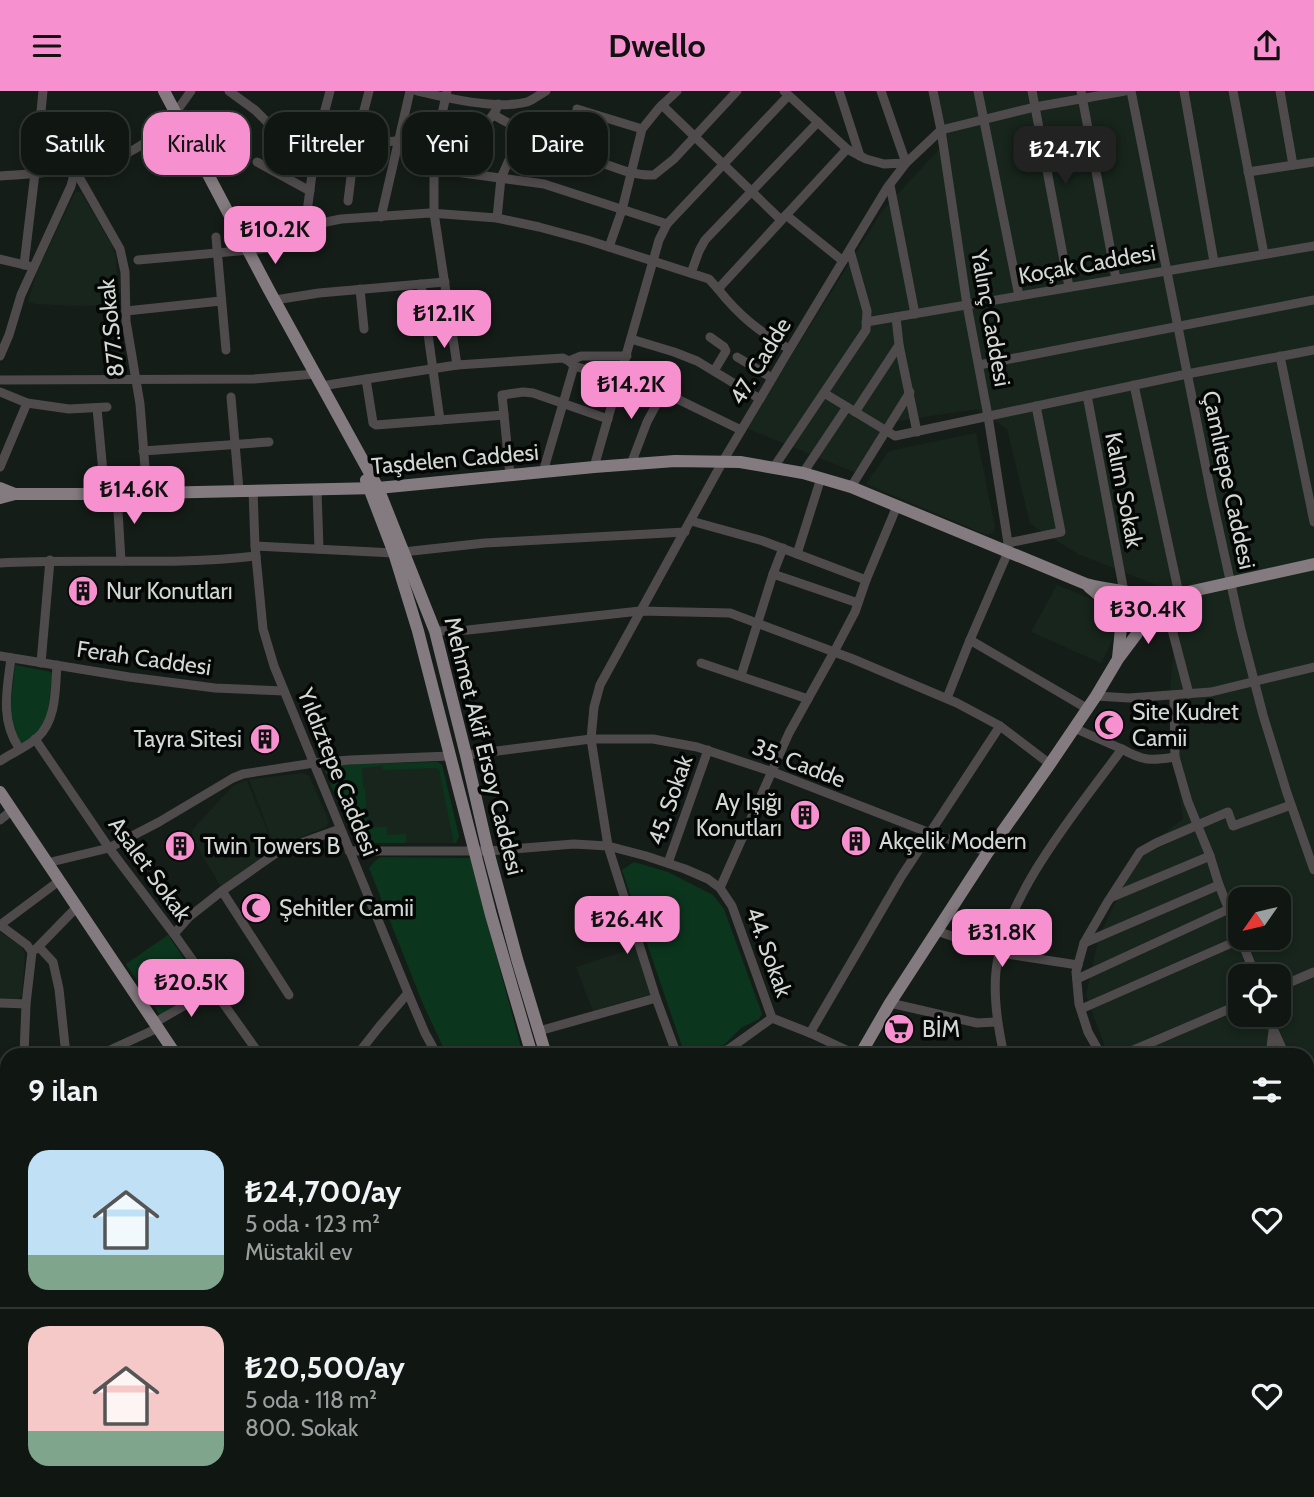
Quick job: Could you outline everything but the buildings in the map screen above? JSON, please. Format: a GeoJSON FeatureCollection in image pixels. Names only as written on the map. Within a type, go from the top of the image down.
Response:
{"type":"FeatureCollection","features":[{"type":"Feature","properties":{"kind":"main road","name":"Mehmet Akif Ersoy Caddesi"},"geometry":{"type":"LineString","coordinates":[[164,91],[176,112]]}},
{"type":"Feature","properties":{"kind":"main road","name":"Mehmet Akif Ersoy Caddesi"},"geometry":{"type":"LineString","coordinates":[[209,175],[359,456],[435,631],[467,755],[491,915],[530,1048]]}},
{"type":"Feature","properties":{"kind":"main road","name":"Taşdelen Caddesi"},"geometry":{"type":"LineString","coordinates":[[15,494],[373,488],[631,464],[723,461],[774,467],[850,487],[1008,548],[1086,584]]}},
{"type":"Feature","properties":{"kind":"main road"},"geometry":{"type":"LineString","coordinates":[[0,488],[15,494]]}},
{"type":"Feature","properties":{"kind":"main road"},"geometry":{"type":"LineString","coordinates":[[0,498],[15,494]]}},
{"type":"Feature","properties":{"kind":"main road","name":"Mehmet Akif Ersoy Caddesi"},"geometry":{"type":"LineString","coordinates":[[399,552],[450,756],[544,1048]]}},
{"type":"Feature","properties":{"kind":"main road"},"geometry":{"type":"LineString","coordinates":[[862,1048],[988,852],[1088,709],[1136,635],[1147,613],[1164,600],[1179,594],[1314,564]]}},
{"type":"Feature","properties":{"kind":"main road"},"geometry":{"type":"LineString","coordinates":[[1086,584],[1164,600]]}},
{"type":"Feature","properties":{"kind":"main road"},"geometry":{"type":"LineString","coordinates":[[1086,584],[1116,610],[1128,615],[1147,613]]}},
{"type":"Feature","properties":{"kind":"main road"},"geometry":{"type":"LineString","coordinates":[[1118,659],[1121,628],[1114,600],[1124,592]]}},
{"type":"Feature","properties":{"kind":"main road"},"geometry":{"type":"LineString","coordinates":[[1142,594],[1147,613]]}},
{"type":"Feature","properties":{"kind":"main road"},"geometry":{"type":"LineString","coordinates":[[0,792],[171,1048]]}},
{"type":"Feature","properties":{"kind":"street"},"geometry":{"type":"LineString","coordinates":[[41,112],[43,91]]}},
{"type":"Feature","properties":{"kind":"street"},"geometry":{"type":"LineString","coordinates":[[176,112],[191,91]]}},
{"type":"Feature","properties":{"kind":"street"},"geometry":{"type":"LineString","coordinates":[[229,91],[264,119]]}},
{"type":"Feature","properties":{"kind":"street"},"geometry":{"type":"LineString","coordinates":[[324,112],[330,91]]}},
{"type":"Feature","properties":{"kind":"street"},"geometry":{"type":"LineString","coordinates":[[364,112],[369,91]]}},
{"type":"Feature","properties":{"kind":"street"},"geometry":{"type":"LineString","coordinates":[[381,217],[410,91]]}},
{"type":"Feature","properties":{"kind":"street"},"geometry":{"type":"LineString","coordinates":[[416,91],[498,104],[527,101],[546,91]]}},
{"type":"Feature","properties":{"kind":"street"},"geometry":{"type":"LineString","coordinates":[[609,247],[622,210],[642,129],[677,91]]}},
{"type":"Feature","properties":{"kind":"street"},"geometry":{"type":"LineString","coordinates":[[608,165],[631,173],[654,175],[674,159],[737,91]]}},
{"type":"Feature","properties":{"kind":"street"},"geometry":{"type":"LineString","coordinates":[[839,91],[860,156]]}},
{"type":"Feature","properties":{"kind":"street"},"geometry":{"type":"LineString","coordinates":[[594,467],[659,240],[667,225],[786,93],[847,149],[884,164],[906,163],[881,91]]}},
{"type":"Feature","properties":{"kind":"street","name":"Yalınç Caddesi"},"geometry":{"type":"LineString","coordinates":[[933,91],[1008,548]]}},
{"type":"Feature","properties":{"kind":"street"},"geometry":{"type":"LineString","coordinates":[[978,91],[1019,296]]}},
{"type":"Feature","properties":{"kind":"street"},"geometry":{"type":"LineString","coordinates":[[1032,91],[1069,287]]}},
{"type":"Feature","properties":{"kind":"street"},"geometry":{"type":"LineString","coordinates":[[941,130],[1081,95],[1125,91]]}},
{"type":"Feature","properties":{"kind":"street","name":"Çamlıtepe Caddesi"},"geometry":{"type":"LineString","coordinates":[[1131,91],[1230,582],[1263,715],[1314,870]]}},
{"type":"Feature","properties":{"kind":"street"},"geometry":{"type":"LineString","coordinates":[[1184,91],[1214,262]]}},
{"type":"Feature","properties":{"kind":"street"},"geometry":{"type":"LineString","coordinates":[[1233,91],[1264,254]]}},
{"type":"Feature","properties":{"kind":"street"},"geometry":{"type":"LineString","coordinates":[[1280,91],[1293,165]]}},
{"type":"Feature","properties":{"kind":"street"},"geometry":{"type":"LineString","coordinates":[[442,112],[446,94]]}},
{"type":"Feature","properties":{"kind":"street"},"geometry":{"type":"LineString","coordinates":[[1081,95],[1116,279]]}},
{"type":"Feature","properties":{"kind":"street"},"geometry":{"type":"LineString","coordinates":[[498,104],[494,115],[507,122]]}},
{"type":"Feature","properties":{"kind":"street"},"geometry":{"type":"LineString","coordinates":[[662,105],[751,191],[843,261]]}},
{"type":"Feature","properties":{"kind":"street"},"geometry":{"type":"LineString","coordinates":[[577,109],[642,129]]}},
{"type":"Feature","properties":{"kind":"street"},"geometry":{"type":"LineString","coordinates":[[691,273],[705,240],[818,123]]}},
{"type":"Feature","properties":{"kind":"street","name":"47. Cadde"},"geometry":{"type":"LineString","coordinates":[[674,1048],[608,846],[591,739],[594,707],[600,685],[723,461],[843,261],[906,163],[941,130]]}},
{"type":"Feature","properties":{"kind":"street"},"geometry":{"type":"LineString","coordinates":[[388,142],[402,141]]}},
{"type":"Feature","properties":{"kind":"street"},"geometry":{"type":"LineString","coordinates":[[719,289],[847,149]]}},
{"type":"Feature","properties":{"kind":"street"},"geometry":{"type":"LineString","coordinates":[[257,162],[310,191]]}},
{"type":"Feature","properties":{"kind":"street"},"geometry":{"type":"LineString","coordinates":[[1248,172],[1314,162]]}},
{"type":"Feature","properties":{"kind":"street"},"geometry":{"type":"LineString","coordinates":[[496,218],[501,178],[507,165]]}},
{"type":"Feature","properties":{"kind":"street"},"geometry":{"type":"LineString","coordinates":[[0,176],[21,174]]}},
{"type":"Feature","properties":{"kind":"street"},"geometry":{"type":"LineString","coordinates":[[0,356],[9,335],[29,266],[35,175]]}},
{"type":"Feature","properties":{"kind":"street"},"geometry":{"type":"LineString","coordinates":[[29,266],[71,186],[74,175]]}},
{"type":"Feature","properties":{"kind":"street","name":"877.Sokak"},"geometry":{"type":"LineString","coordinates":[[78,175],[120,249],[125,272],[126,321],[140,404],[147,493]]}},
{"type":"Feature","properties":{"kind":"street"},"geometry":{"type":"LineString","coordinates":[[305,227],[312,175]]}},
{"type":"Feature","properties":{"kind":"street"},"geometry":{"type":"LineString","coordinates":[[348,201],[351,175]]}},
{"type":"Feature","properties":{"kind":"street"},"geometry":{"type":"LineString","coordinates":[[434,175],[434,213],[457,365]]}},
{"type":"Feature","properties":{"kind":"street"},"geometry":{"type":"LineString","coordinates":[[479,175],[544,184],[667,225]]}},
{"type":"Feature","properties":{"kind":"street"},"geometry":{"type":"LineString","coordinates":[[890,185],[915,314]]}},
{"type":"Feature","properties":{"kind":"street"},"geometry":{"type":"LineString","coordinates":[[138,260],[217,253],[341,219],[434,213],[496,218],[609,247],[709,279],[734,309],[761,332],[789,349]]}},
{"type":"Feature","properties":{"kind":"street"},"geometry":{"type":"LineString","coordinates":[[216,237],[226,350]]}},
{"type":"Feature","properties":{"kind":"street"},"geometry":{"type":"LineString","coordinates":[[245,245],[305,245]]}},
{"type":"Feature","properties":{"kind":"street","name":"Koçak Caddesi"},"geometry":{"type":"LineString","coordinates":[[866,322],[1314,246]]}},
{"type":"Feature","properties":{"kind":"street"},"geometry":{"type":"LineString","coordinates":[[774,467],[866,330],[867,311],[850,251]]}},
{"type":"Feature","properties":{"kind":"street"},"geometry":{"type":"LineString","coordinates":[[0,259],[29,266]]}},
{"type":"Feature","properties":{"kind":"street"},"geometry":{"type":"LineString","coordinates":[[275,300],[320,293],[445,282]]}},
{"type":"Feature","properties":{"kind":"street"},"geometry":{"type":"LineString","coordinates":[[421,284],[440,420]]}},
{"type":"Feature","properties":{"kind":"street"},"geometry":{"type":"LineString","coordinates":[[360,289],[364,330]]}},
{"type":"Feature","properties":{"kind":"street"},"geometry":{"type":"LineString","coordinates":[[979,365],[1314,300]]}},
{"type":"Feature","properties":{"kind":"street"},"geometry":{"type":"LineString","coordinates":[[126,311],[221,301]]}},
{"type":"Feature","properties":{"kind":"street"},"geometry":{"type":"LineString","coordinates":[[896,317],[917,432]]}},
{"type":"Feature","properties":{"kind":"street"},"geometry":{"type":"LineString","coordinates":[[426,324],[451,321]]}},
{"type":"Feature","properties":{"kind":"street"},"geometry":{"type":"LineString","coordinates":[[710,337],[726,351],[713,371]]}},
{"type":"Feature","properties":{"kind":"street"},"geometry":{"type":"LineString","coordinates":[[631,339],[697,361],[760,399]]}},
{"type":"Feature","properties":{"kind":"street"},"geometry":{"type":"LineString","coordinates":[[803,473],[900,345]]}},
{"type":"Feature","properties":{"kind":"street"},"geometry":{"type":"LineString","coordinates":[[824,393],[895,436],[1133,385],[1314,350]]}},
{"type":"Feature","properties":{"kind":"street"},"geometry":{"type":"LineString","coordinates":[[543,472],[563,405],[572,363],[582,356],[627,356]]}},
{"type":"Feature","properties":{"kind":"street"},"geometry":{"type":"LineString","coordinates":[[1280,356],[1314,522]]}},
{"type":"Feature","properties":{"kind":"street"},"geometry":{"type":"LineString","coordinates":[[737,357],[772,378]]}},
{"type":"Feature","properties":{"kind":"street"},"geometry":{"type":"LineString","coordinates":[[0,380],[366,379],[457,365],[556,358],[663,392],[741,430]]}},
{"type":"Feature","properties":{"kind":"street"},"geometry":{"type":"LineString","coordinates":[[366,379],[374,424],[504,415]]}},
{"type":"Feature","properties":{"kind":"street"},"geometry":{"type":"LineString","coordinates":[[1133,385],[1179,594]]}},
{"type":"Feature","properties":{"kind":"street"},"geometry":{"type":"LineString","coordinates":[[0,392],[27,403],[69,409],[102,407],[121,561]]}},
{"type":"Feature","properties":{"kind":"street"},"geometry":{"type":"LineString","coordinates":[[510,475],[502,395],[523,392],[543,395],[563,405],[608,419]]}},
{"type":"Feature","properties":{"kind":"street"},"geometry":{"type":"LineString","coordinates":[[631,464],[647,422],[663,392]]}},
{"type":"Feature","properties":{"kind":"street"},"geometry":{"type":"LineString","coordinates":[[850,487],[910,392]]}},
{"type":"Feature","properties":{"kind":"street","name":"Kalım Sokak"},"geometry":{"type":"LineString","coordinates":[[1087,395],[1124,592]]}},
{"type":"Feature","properties":{"kind":"street"},"geometry":{"type":"LineString","coordinates":[[231,397],[239,491]]}},
{"type":"Feature","properties":{"kind":"street"},"geometry":{"type":"LineString","coordinates":[[0,467],[27,403]]}},
{"type":"Feature","properties":{"kind":"street"},"geometry":{"type":"LineString","coordinates":[[947,698],[1008,548],[1061,532],[1036,406]]}},
{"type":"Feature","properties":{"kind":"street"},"geometry":{"type":"LineString","coordinates":[[143,451],[269,442]]}},
{"type":"Feature","properties":{"kind":"street"},"geometry":{"type":"LineString","coordinates":[[797,554],[821,478]]}},
{"type":"Feature","properties":{"kind":"street","name":"Yıldıztepe Caddesi"},"geometry":{"type":"LineString","coordinates":[[253,490],[263,629],[274,666],[433,1048]]}},
{"type":"Feature","properties":{"kind":"street"},"geometry":{"type":"LineString","coordinates":[[317,490],[319,549]]}},
{"type":"Feature","properties":{"kind":"street"},"geometry":{"type":"LineString","coordinates":[[720,888],[789,733],[858,603],[897,506]]}},
{"type":"Feature","properties":{"kind":"street"},"geometry":{"type":"LineString","coordinates":[[691,521],[763,541],[866,580]]}},
{"type":"Feature","properties":{"kind":"street"},"geometry":{"type":"LineString","coordinates":[[0,563],[50,560],[216,561],[256,551],[319,549],[399,552],[485,543],[685,532]]}},
{"type":"Feature","properties":{"kind":"street"},"geometry":{"type":"LineString","coordinates":[[740,676],[783,548]]}},
{"type":"Feature","properties":{"kind":"street"},"geometry":{"type":"LineString","coordinates":[[41,663],[50,560]]}},
{"type":"Feature","properties":{"kind":"street"},"geometry":{"type":"LineString","coordinates":[[773,574],[858,603]]}},
{"type":"Feature","properties":{"kind":"street"},"geometry":{"type":"LineString","coordinates":[[1164,600],[1189,694]]}},
{"type":"Feature","properties":{"kind":"street"},"geometry":{"type":"LineString","coordinates":[[435,631],[468,630],[642,611],[730,613],[947,698],[1000,726],[1050,764]]}},
{"type":"Feature","properties":{"kind":"street"},"geometry":{"type":"LineString","coordinates":[[970,640],[1088,709]]}},
{"type":"Feature","properties":{"kind":"street","name":"Ferah Caddesi"},"geometry":{"type":"LineString","coordinates":[[0,656],[215,688],[284,691]]}},
{"type":"Feature","properties":{"kind":"street"},"geometry":{"type":"LineString","coordinates":[[11,658],[6,701],[7,725],[19,748]]}},
{"type":"Feature","properties":{"kind":"street"},"geometry":{"type":"LineString","coordinates":[[701,663],[808,699]]}},
{"type":"Feature","properties":{"kind":"street"},"geometry":{"type":"LineString","coordinates":[[0,761],[35,739],[46,727],[52,713],[57,665]]}},
{"type":"Feature","properties":{"kind":"street"},"geometry":{"type":"LineString","coordinates":[[1096,696],[1129,698],[1211,692],[1314,667]]}},
{"type":"Feature","properties":{"kind":"street"},"geometry":{"type":"LineString","coordinates":[[1174,695],[1175,757],[1188,802],[1228,907]]}},
{"type":"Feature","properties":{"kind":"street"},"geometry":{"type":"LineString","coordinates":[[810,1033],[930,833],[1000,726]]}},
{"type":"Feature","properties":{"kind":"street"},"geometry":{"type":"LineString","coordinates":[[1074,728],[1138,758],[1157,760],[1175,757]]}},
{"type":"Feature","properties":{"kind":"street","name":"Asalet Sokak"},"geometry":{"type":"LineString","coordinates":[[35,739],[109,848],[255,1048]]}},
{"type":"Feature","properties":{"kind":"street","name":"35. Cadde"},"geometry":{"type":"LineString","coordinates":[[467,755],[591,739],[653,739],[697,747],[773,772],[930,833],[988,852]]}},
{"type":"Feature","properties":{"kind":"street"},"geometry":{"type":"LineString","coordinates":[[1002,1048],[996,1022],[996,971],[1003,939],[1021,896],[1051,848],[1122,749]]}},
{"type":"Feature","properties":{"kind":"street","name":"45. Sokak"},"geometry":{"type":"LineString","coordinates":[[668,863],[708,750]]}},
{"type":"Feature","properties":{"kind":"street"},"geometry":{"type":"LineString","coordinates":[[47,863],[109,848],[159,823],[243,774],[314,763],[388,757],[450,756]]}},
{"type":"Feature","properties":{"kind":"street"},"geometry":{"type":"LineString","coordinates":[[1097,1048],[1088,1032],[1081,1009],[1078,965],[1084,943],[1140,852],[1228,812],[1233,825],[1291,805]]}},
{"type":"Feature","properties":{"kind":"street"},"geometry":{"type":"LineString","coordinates":[[0,820],[12,810]]}},
{"type":"Feature","properties":{"kind":"street"},"geometry":{"type":"LineString","coordinates":[[174,934],[189,917],[279,851],[340,829]]}},
{"type":"Feature","properties":{"kind":"street","name":"44. Sokak"},"geometry":{"type":"LineString","coordinates":[[349,851],[481,851],[574,844],[608,846],[668,863],[720,888],[732,907],[772,1018],[843,1048]]}},
{"type":"Feature","properties":{"kind":"street"},"geometry":{"type":"LineString","coordinates":[[1110,897],[1210,856]]}},
{"type":"Feature","properties":{"kind":"street"},"geometry":{"type":"LineString","coordinates":[[59,881],[0,925],[54,962],[65,1048]]}},
{"type":"Feature","properties":{"kind":"street"},"geometry":{"type":"LineString","coordinates":[[1084,943],[1219,885]]}},
{"type":"Feature","properties":{"kind":"street"},"geometry":{"type":"LineString","coordinates":[[222,891],[289,995]]}},
{"type":"Feature","properties":{"kind":"street"},"geometry":{"type":"LineString","coordinates":[[24,1048],[26,1004],[35,950],[77,907]]}},
{"type":"Feature","properties":{"kind":"street"},"geometry":{"type":"LineString","coordinates":[[1077,979],[1228,909]]}},
{"type":"Feature","properties":{"kind":"street"},"geometry":{"type":"LineString","coordinates":[[937,931],[1000,953],[1078,965]]}},
{"type":"Feature","properties":{"kind":"street"},"geometry":{"type":"LineString","coordinates":[[1081,1009],[1228,945]]}},
{"type":"Feature","properties":{"kind":"street"},"geometry":{"type":"LineString","coordinates":[[1291,982],[1314,972]]}},
{"type":"Feature","properties":{"kind":"street"},"geometry":{"type":"LineString","coordinates":[[113,1048],[156,1026],[213,989]]}},
{"type":"Feature","properties":{"kind":"street"},"geometry":{"type":"LineString","coordinates":[[363,1048],[408,993]]}},
{"type":"Feature","properties":{"kind":"street"},"geometry":{"type":"LineString","coordinates":[[538,1031],[656,998]]}},
{"type":"Feature","properties":{"kind":"street"},"geometry":{"type":"LineString","coordinates":[[0,1003],[26,1004]]}},
{"type":"Feature","properties":{"kind":"street"},"geometry":{"type":"LineString","coordinates":[[890,1003],[977,1023],[996,1022]]}},
{"type":"Feature","properties":{"kind":"street"},"geometry":{"type":"LineString","coordinates":[[1138,1048],[1228,1010]]}},
{"type":"Feature","properties":{"kind":"street"},"geometry":{"type":"LineString","coordinates":[[735,1048],[772,1018]]}},
{"type":"Feature","properties":{"kind":"street"},"geometry":{"type":"LineString","coordinates":[[1272,1027],[1282,1048]]}},
{"type":"Feature","properties":{"kind":"street"},"geometry":{"type":"LineString","coordinates":[[1271,1048],[1273,1030]]}},
{"type":"Feature","properties":{"kind":"shaded area"},"geometry":{"type":"Polygon","coordinates":[[[936,91],[1314,91],[1314,1048],[1105,1048],[1086,995],[1099,936],[1140,852],[1183,819],[1168,709],[1179,594],[1078,554],[1030,524],[1007,429],[977,409],[892,422],[859,474],[746,428],[882,211],[943,145],[936,91]]]}},
{"type":"Feature","properties":{"kind":"shaded area"},"geometry":{"type":"Polygon","coordinates":[[[75,192],[81,192],[112,245],[116,257],[119,305],[72,306],[28,302],[37,272],[75,192]]]}},
{"type":"Feature","properties":{"kind":"shaded area"},"geometry":{"type":"Polygon","coordinates":[[[976,433],[994,532],[987,535],[866,484],[889,451],[976,433]]]}},
{"type":"Feature","properties":{"kind":"shaded area"},"geometry":{"type":"Polygon","coordinates":[[[1057,585],[1091,599],[1109,613],[1115,624],[1115,635],[1101,663],[1031,632],[1057,585]]]}},
{"type":"Feature","properties":{"kind":"shaded area"},"geometry":{"type":"Polygon","coordinates":[[[437,762],[442,765],[459,836],[456,843],[370,843],[349,828],[325,771],[329,765],[437,762]]]}},
{"type":"Feature","properties":{"kind":"shaded area"},"geometry":{"type":"Polygon","coordinates":[[[303,773],[309,776],[329,821],[326,827],[275,848],[249,779],[303,773]]]}},
{"type":"Feature","properties":{"kind":"shaded area"},"geometry":{"type":"Polygon","coordinates":[[[247,780],[274,848],[221,887],[194,841],[193,829],[233,786],[247,780]]]}},
{"type":"Feature","properties":{"kind":"shaded area"},"geometry":{"type":"Polygon","coordinates":[[[0,932],[22,946],[25,954],[22,995],[18,1000],[0,1000],[0,932]]]}},
{"type":"Feature","properties":{"kind":"shaded area"},"geometry":{"type":"Polygon","coordinates":[[[637,947],[651,994],[593,1011],[576,967],[637,947]]]}},
{"type":"Feature","properties":{"kind":"green space"},"geometry":{"type":"Polygon","coordinates":[[[15,665],[51,672],[52,675],[47,719],[38,734],[21,745],[9,721],[15,665]]]}},
{"type":"Feature","properties":{"kind":"green space"},"geometry":{"type":"Polygon","coordinates":[[[437,762],[442,765],[459,836],[456,843],[439,770],[436,768],[362,768],[367,826],[387,827],[387,835],[406,834],[406,843],[370,843],[349,828],[325,771],[329,765],[437,762]]]}},
{"type":"Feature","properties":{"kind":"green space"},"geometry":{"type":"Polygon","coordinates":[[[381,857],[470,858],[521,1048],[444,1048],[423,1004],[369,868],[381,857]]]}},
{"type":"Feature","properties":{"kind":"green space"},"geometry":{"type":"Polygon","coordinates":[[[634,862],[668,872],[713,895],[724,909],[762,1014],[759,1019],[741,1028],[724,1045],[712,1048],[683,1048],[622,870],[634,862]]]}},
{"type":"Feature","properties":{"kind":"green space"},"geometry":{"type":"Polygon","coordinates":[[[168,935],[203,987],[160,1015],[126,964],[168,935]]]}},
{"type":"Feature","properties":{"kind":"place","name":"Nur Konutları"},"geometry":{"type":"Point","coordinates":[83,591]}},
{"type":"Feature","properties":{"kind":"place","name":"Site Kudret Camii"},"geometry":{"type":"Point","coordinates":[1109,725]}},
{"type":"Feature","properties":{"kind":"place","name":"Tayra Sitesi"},"geometry":{"type":"Point","coordinates":[265,739]}},
{"type":"Feature","properties":{"kind":"place","name":"Ay Işığı Konutları"},"geometry":{"type":"Point","coordinates":[805,815]}},
{"type":"Feature","properties":{"kind":"place","name":"Akçelik Modern"},"geometry":{"type":"Point","coordinates":[856,841]}},
{"type":"Feature","properties":{"kind":"place","name":"Twin Towers B"},"geometry":{"type":"Point","coordinates":[180,846]}},
{"type":"Feature","properties":{"kind":"place","name":"Şehitler Camii"},"geometry":{"type":"Point","coordinates":[256,908]}},
{"type":"Feature","properties":{"kind":"place","name":"BİM"},"geometry":{"type":"Point","coordinates":[899,1029]}}]}
